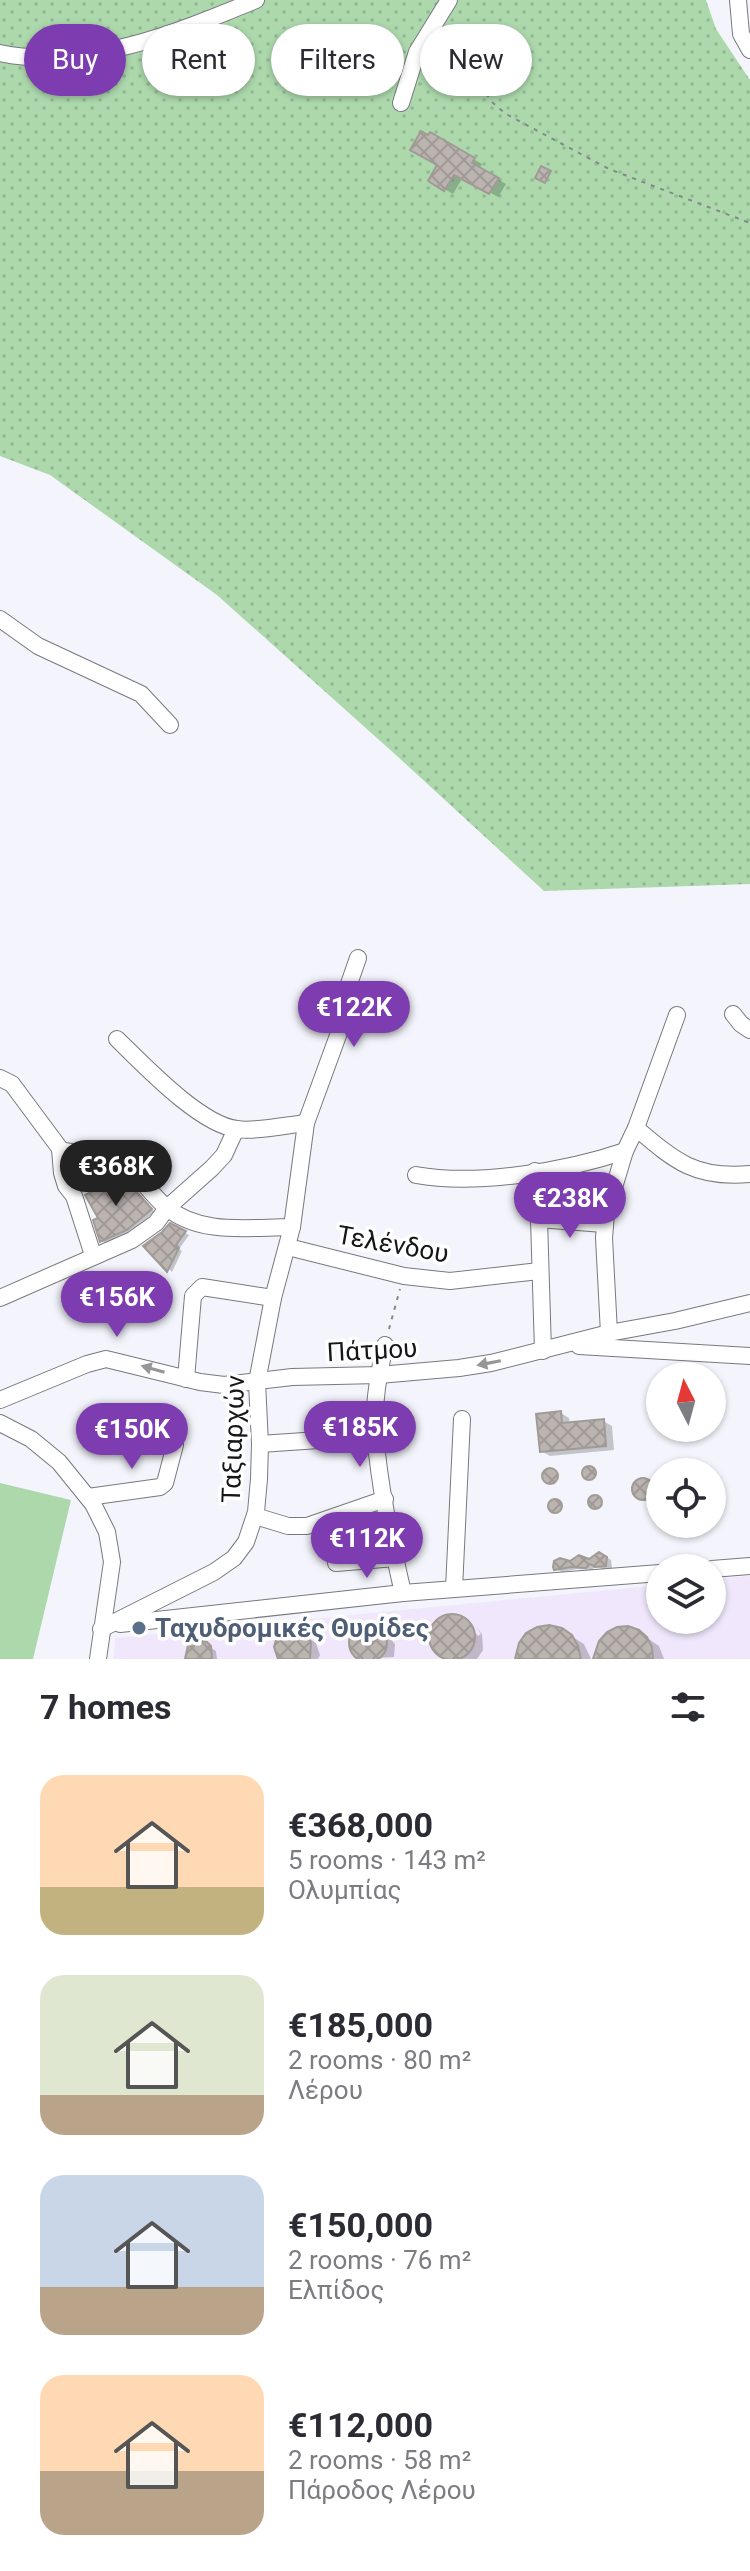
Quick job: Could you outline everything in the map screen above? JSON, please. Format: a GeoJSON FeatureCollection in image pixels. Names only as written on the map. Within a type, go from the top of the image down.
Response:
{"type":"FeatureCollection","features":[{"type":"Feature","properties":{"kind":"street"},"geometry":{"type":"LineString","coordinates":[[0,53],[44,58],[100,52],[196,23],[256,0]]}},
{"type":"Feature","properties":{"kind":"street"},"geometry":{"type":"LineString","coordinates":[[434,24],[449,0]]}},
{"type":"Feature","properties":{"kind":"street"},"geometry":{"type":"LineString","coordinates":[[738,0],[741,34],[750,50]]}},
{"type":"Feature","properties":{"kind":"street"},"geometry":{"type":"LineString","coordinates":[[401,103],[413,60],[420,48]]}},
{"type":"Feature","properties":{"kind":"street"},"geometry":{"type":"LineString","coordinates":[[0,619],[38,646],[141,694],[170,725]]}},
{"type":"Feature","properties":{"kind":"street","name":"Ταξιαρχών"},"geometry":{"type":"LineString","coordinates":[[104,1627],[214,1572],[234,1558],[246,1542],[255,1516],[260,1444],[257,1382],[273,1298],[292,1227],[306,1123],[340,1030],[342,1004],[358,958]]}},
{"type":"Feature","properties":{"kind":"street"},"geometry":{"type":"LineString","coordinates":[[733,1014],[750,1030]]}},
{"type":"Feature","properties":{"kind":"street"},"geometry":{"type":"LineString","coordinates":[[609,1333],[604,1224],[625,1151],[677,1015]]}},
{"type":"Feature","properties":{"kind":"street"},"geometry":{"type":"LineString","coordinates":[[117,1039],[180,1097],[208,1117],[236,1129],[306,1123]]}},
{"type":"Feature","properties":{"kind":"street"},"geometry":{"type":"LineString","coordinates":[[0,1078],[12,1084],[60,1149],[66,1186],[74,1196],[93,1255]]}},
{"type":"Feature","properties":{"kind":"street"},"geometry":{"type":"LineString","coordinates":[[636,1128],[694,1169],[717,1175],[750,1174]]}},
{"type":"Feature","properties":{"kind":"street"},"geometry":{"type":"LineString","coordinates":[[0,1298],[132,1240],[156,1223],[167,1208],[224,1155],[236,1129]]}},
{"type":"Feature","properties":{"kind":"street"},"geometry":{"type":"LineString","coordinates":[[60,1149],[115,1159],[124,1164],[167,1208],[192,1222],[215,1228],[292,1227]]}},
{"type":"Feature","properties":{"kind":"street"},"geometry":{"type":"LineString","coordinates":[[416,1175],[458,1180],[535,1171],[602,1159],[625,1151]]}},
{"type":"Feature","properties":{"kind":"street"},"geometry":{"type":"LineString","coordinates":[[535,1171],[543,1351]]}},
{"type":"Feature","properties":{"kind":"street"},"geometry":{"type":"LineString","coordinates":[[539,1219],[604,1224]]}},
{"type":"Feature","properties":{"kind":"street","name":"Τελένδου"},"geometry":{"type":"LineString","coordinates":[[288,1247],[404,1276],[450,1281],[539,1271]]}},
{"type":"Feature","properties":{"kind":"street"},"geometry":{"type":"LineString","coordinates":[[186,1379],[193,1296],[197,1290],[202,1287],[273,1298]]}},
{"type":"Feature","properties":{"kind":"street","name":"Πάτμου"},"geometry":{"type":"LineString","coordinates":[[0,1400],[100,1360],[113,1359],[213,1384],[459,1368],[750,1303]]}},
{"type":"Feature","properties":{"kind":"street"},"geometry":{"type":"LineString","coordinates":[[385,1345],[379,1375],[375,1430],[403,1593]]}},
{"type":"Feature","properties":{"kind":"street"},"geometry":{"type":"LineString","coordinates":[[565,1346],[750,1356]]}},
{"type":"Feature","properties":{"kind":"street"},"geometry":{"type":"LineString","coordinates":[[454,1589],[462,1419]]}},
{"type":"Feature","properties":{"kind":"street"},"geometry":{"type":"LineString","coordinates":[[0,1423],[47,1451],[69,1472],[101,1519],[112,1562],[98,1659]]}},
{"type":"Feature","properties":{"kind":"street"},"geometry":{"type":"LineString","coordinates":[[260,1444],[319,1440],[375,1430]]}},
{"type":"Feature","properties":{"kind":"street"},"geometry":{"type":"LineString","coordinates":[[88,1497],[160,1487],[165,1483],[175,1445]]}},
{"type":"Feature","properties":{"kind":"street"},"geometry":{"type":"LineString","coordinates":[[255,1516],[288,1526],[307,1526],[385,1499]]}},
{"type":"Feature","properties":{"kind":"street"},"geometry":{"type":"LineString","coordinates":[[336,1563],[395,1558]]}},
{"type":"Feature","properties":{"kind":"street"},"geometry":{"type":"LineString","coordinates":[[726,1568],[750,1566]]}},
{"type":"Feature","properties":{"kind":"street"},"geometry":{"type":"LineString","coordinates":[[104,1627],[403,1593],[646,1574]]}},
{"type":"Feature","properties":{"kind":"path"},"geometry":{"type":"LineString","coordinates":[[488,96],[506,114],[609,169],[750,223]]}},
{"type":"Feature","properties":{"kind":"path"},"geometry":{"type":"LineString","coordinates":[[385,1345],[404,1276]]}},
{"type":"Feature","properties":{"kind":"shaded area"},"geometry":{"type":"Polygon","coordinates":[[[750,1576],[750,1659],[114,1659],[115,1638],[646,1586],[646,1634],[726,1634],[726,1578],[750,1576]]]}},
{"type":"Feature","properties":{"kind":"green space"},"geometry":{"type":"Polygon","coordinates":[[[0,0],[706,0],[716,29],[750,80],[750,884],[544,891],[217,595],[50,475],[0,456],[0,0]]]}},
{"type":"Feature","properties":{"kind":"green space"},"geometry":{"type":"Polygon","coordinates":[[[0,1483],[71,1500],[33,1659],[0,1659],[0,1483]]]}},
{"type":"Feature","properties":{"kind":"building"},"geometry":{"type":"Polygon","coordinates":[[[421,131],[428,135],[430,132],[475,158],[472,163],[499,178],[489,194],[454,175],[444,191],[428,181],[437,165],[410,150],[421,131]]]}},
{"type":"Feature","properties":{"kind":"building"},"geometry":{"type":"Polygon","coordinates":[[[541,166],[551,171],[545,183],[535,178],[541,166]]]}},
{"type":"Feature","properties":{"kind":"building"},"geometry":{"type":"Polygon","coordinates":[[[124,1178],[152,1209],[127,1230],[100,1242],[93,1220],[98,1218],[85,1195],[124,1178]]]}},
{"type":"Feature","properties":{"kind":"building"},"geometry":{"type":"Polygon","coordinates":[[[170,1223],[186,1231],[176,1245],[179,1248],[167,1272],[143,1246],[170,1223]]]}},
{"type":"Feature","properties":{"kind":"building"},"geometry":{"type":"Polygon","coordinates":[[[561,1411],[562,1423],[604,1419],[606,1446],[540,1452],[536,1414],[561,1411]]]}},
{"type":"Feature","properties":{"kind":"building"},"geometry":{"type":"Polygon","coordinates":[[[589,1466],[596,1473],[589,1480],[582,1473],[589,1466]]]}},
{"type":"Feature","properties":{"kind":"building"},"geometry":{"type":"Polygon","coordinates":[[[550,1468],[556,1470],[556,1482],[550,1484],[544,1482],[542,1476],[544,1470],[550,1468]]]}},
{"type":"Feature","properties":{"kind":"building"},"geometry":{"type":"Polygon","coordinates":[[[646,1478],[646,1500],[639,1500],[632,1493],[632,1485],[646,1478]]]}},
{"type":"Feature","properties":{"kind":"building"},"geometry":{"type":"Polygon","coordinates":[[[595,1495],[602,1502],[595,1509],[588,1502],[595,1495]]]}},
{"type":"Feature","properties":{"kind":"building"},"geometry":{"type":"Polygon","coordinates":[[[555,1499],[562,1506],[555,1513],[548,1506],[555,1499]]]}},
{"type":"Feature","properties":{"kind":"building"},"geometry":{"type":"Polygon","coordinates":[[[599,1552],[607,1557],[606,1566],[590,1564],[586,1568],[554,1570],[554,1561],[560,1558],[570,1561],[579,1555],[589,1559],[599,1552]]]}},
{"type":"Feature","properties":{"kind":"building"},"geometry":{"type":"Polygon","coordinates":[[[443,1616],[461,1616],[473,1628],[473,1646],[461,1658],[443,1658],[431,1646],[431,1628],[443,1616]]]}},
{"type":"Feature","properties":{"kind":"building"},"geometry":{"type":"Polygon","coordinates":[[[549,1625],[562,1628],[572,1635],[581,1659],[515,1659],[519,1643],[526,1633],[549,1625]]]}},
{"type":"Feature","properties":{"kind":"building"},"geometry":{"type":"Polygon","coordinates":[[[361,1626],[375,1626],[385,1636],[385,1650],[376,1659],[360,1659],[351,1650],[351,1636],[361,1626]]]}},
{"type":"Feature","properties":{"kind":"building"},"geometry":{"type":"Polygon","coordinates":[[[628,1626],[647,1637],[653,1659],[593,1659],[599,1641],[607,1632],[628,1626]]]}},
{"type":"Feature","properties":{"kind":"building"},"geometry":{"type":"Polygon","coordinates":[[[287,1630],[302,1631],[311,1642],[310,1659],[278,1659],[274,1647],[276,1640],[287,1630]]]}},
{"type":"Feature","properties":{"kind":"building"},"geometry":{"type":"Polygon","coordinates":[[[197,1639],[211,1646],[212,1659],[185,1659],[188,1645],[197,1639]]]}},
{"type":"Feature","properties":{"kind":"place","name":"Ταχυδρομικές Θυρίδες"},"geometry":{"type":"Point","coordinates":[139,1628]}}]}
